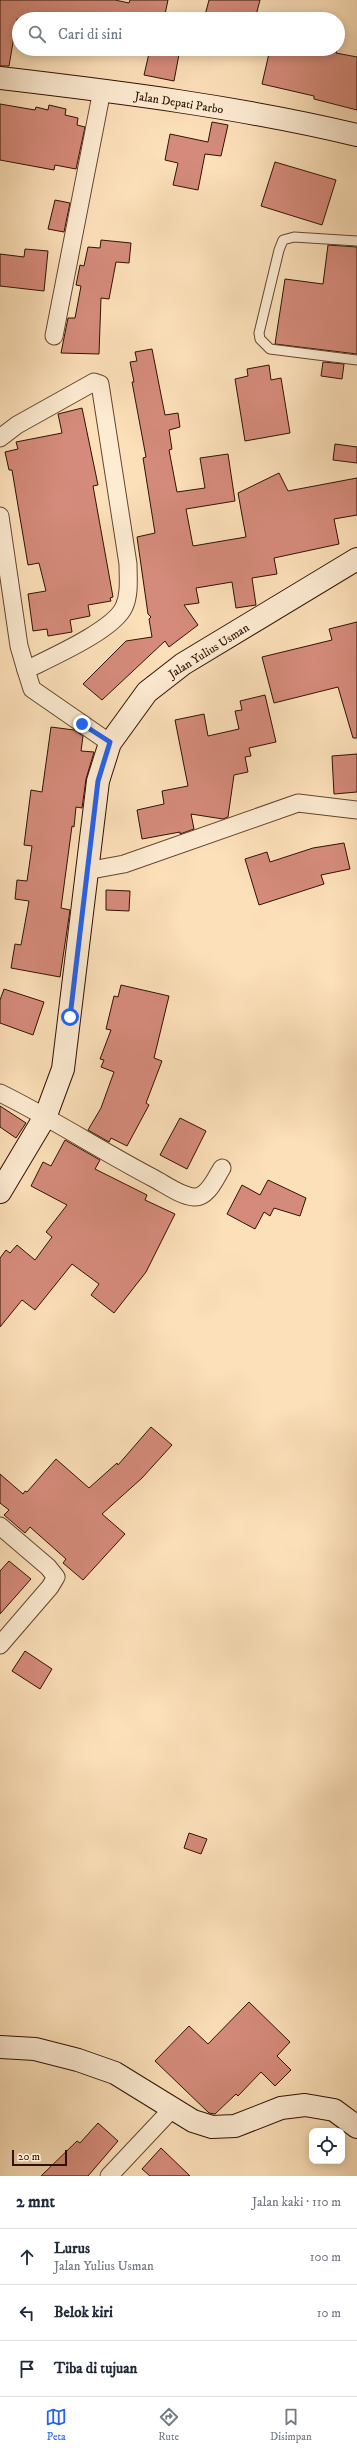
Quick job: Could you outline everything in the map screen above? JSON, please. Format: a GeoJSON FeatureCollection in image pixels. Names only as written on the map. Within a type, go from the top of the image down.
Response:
{"type":"FeatureCollection","features":[{"type":"Feature","properties":{"kind":"street","name":"Jalan Depati Parbo"},"geometry":{"type":"LineString","coordinates":[[0,78],[102,90],[306,123],[357,135]]}},
{"type":"Feature","properties":{"kind":"street"},"geometry":{"type":"LineString","coordinates":[[54,336],[102,90]]}},
{"type":"Feature","properties":{"kind":"street"},"geometry":{"type":"LineString","coordinates":[[0,438],[17,425],[94,382],[100,384],[128,564],[128,592],[124,607],[114,619],[81,642],[26,670]]}},
{"type":"Feature","properties":{"kind":"street"},"geometry":{"type":"LineString","coordinates":[[0,516],[19,646],[32,689],[110,742]]}},
{"type":"Feature","properties":{"kind":"street","name":"Jalan Yulius Usman"},"geometry":{"type":"LineString","coordinates":[[0,1192],[46,1115],[63,1069],[98,781],[110,742],[147,692],[183,664],[357,559]]}},
{"type":"Feature","properties":{"kind":"street"},"geometry":{"type":"LineString","coordinates":[[86,871],[124,864],[298,803],[314,803],[357,810]]}},
{"type":"Feature","properties":{"kind":"street"},"geometry":{"type":"LineString","coordinates":[[0,1093],[46,1115],[140,1171],[195,1197],[202,1195],[209,1188],[222,1168]]}},
{"type":"Feature","properties":{"kind":"street"},"geometry":{"type":"LineString","coordinates":[[0,1526],[54,1572],[56,1577],[50,1587],[0,1645]]}},
{"type":"Feature","properties":{"kind":"street"},"geometry":{"type":"LineString","coordinates":[[0,2048],[35,2049],[78,2060],[115,2073],[193,2121],[212,2127],[235,2126],[281,2108],[305,2105],[334,2110],[357,2127]]}},
{"type":"Feature","properties":{"kind":"street"},"geometry":{"type":"LineString","coordinates":[[115,2174],[172,2109]]}},
{"type":"Feature","properties":{"kind":"lane"},"geometry":{"type":"LineString","coordinates":[[357,240],[287,237],[283,240],[279,250],[259,333],[260,339],[270,349],[357,360]]}},
{"type":"Feature","properties":{"kind":"building"},"geometry":{"type":"Polygon","coordinates":[[[0,0],[115,0],[129,3],[130,0],[168,0],[165,12],[12,12],[12,48],[9,66],[0,66],[0,0]]]}},
{"type":"Feature","properties":{"kind":"building"},"geometry":{"type":"Polygon","coordinates":[[[209,0],[260,0],[257,12],[206,12],[209,0]]]}},
{"type":"Feature","properties":{"kind":"building"},"geometry":{"type":"Polygon","coordinates":[[[345,55],[357,57],[357,110],[314,99],[314,96],[262,84],[268,56],[345,56],[345,55]]]}},
{"type":"Feature","properties":{"kind":"building"},"geometry":{"type":"Polygon","coordinates":[[[148,56],[179,56],[174,81],[144,75],[148,56]]]}},
{"type":"Feature","properties":{"kind":"building"},"geometry":{"type":"Polygon","coordinates":[[[0,104],[35,110],[36,107],[48,110],[49,105],[66,109],[65,115],[78,118],[77,125],[85,127],[76,169],[55,165],[54,170],[0,160],[0,104]]]}},
{"type":"Feature","properties":{"kind":"building"},"geometry":{"type":"Polygon","coordinates":[[[212,122],[228,125],[221,156],[205,154],[198,190],[173,185],[178,163],[165,160],[170,134],[208,142],[212,122]]]}},
{"type":"Feature","properties":{"kind":"building"},"geometry":{"type":"Polygon","coordinates":[[[275,162],[336,180],[322,225],[261,206],[275,162]]]}},
{"type":"Feature","properties":{"kind":"building"},"geometry":{"type":"Polygon","coordinates":[[[55,200],[70,203],[64,232],[48,229],[55,200]]]}},
{"type":"Feature","properties":{"kind":"building"},"geometry":{"type":"Polygon","coordinates":[[[101,240],[131,243],[129,263],[116,262],[109,299],[101,298],[99,354],[61,353],[68,318],[75,318],[81,286],[76,285],[80,265],[84,266],[88,247],[100,248],[101,240]]]}},
{"type":"Feature","properties":{"kind":"building"},"geometry":{"type":"Polygon","coordinates":[[[328,245],[357,247],[357,354],[275,344],[285,279],[323,284],[328,245]]]}},
{"type":"Feature","properties":{"kind":"building"},"geometry":{"type":"Polygon","coordinates":[[[25,249],[48,251],[44,291],[0,286],[0,254],[24,257],[25,249]]]}},
{"type":"Feature","properties":{"kind":"building"},"geometry":{"type":"Polygon","coordinates":[[[152,349],[165,415],[178,413],[180,427],[169,430],[172,449],[169,450],[177,492],[205,488],[200,458],[228,454],[235,501],[186,509],[193,546],[246,537],[238,493],[279,473],[288,491],[357,478],[357,515],[334,519],[339,544],[274,558],[277,574],[252,578],[256,605],[236,608],[232,582],[196,588],[199,603],[184,605],[198,625],[169,647],[165,641],[102,700],[83,684],[126,641],[152,637],[149,619],[151,617],[148,614],[137,537],[155,533],[143,458],[146,457],[132,382],[134,382],[130,362],[137,361],[135,352],[152,349]]]}},
{"type":"Feature","properties":{"kind":"building"},"geometry":{"type":"Polygon","coordinates":[[[323,362],[344,364],[342,379],[321,376],[323,362]]]}},
{"type":"Feature","properties":{"kind":"building"},"geometry":{"type":"Polygon","coordinates":[[[269,365],[271,380],[281,378],[290,433],[245,441],[235,379],[248,376],[247,369],[269,365]]]}},
{"type":"Feature","properties":{"kind":"building"},"geometry":{"type":"Polygon","coordinates":[[[82,408],[98,485],[93,486],[113,597],[110,598],[111,601],[88,605],[90,616],[70,620],[72,632],[48,636],[47,629],[33,631],[28,594],[46,591],[39,563],[28,565],[12,470],[9,470],[5,452],[18,449],[16,442],[62,433],[58,414],[82,408]]]}},
{"type":"Feature","properties":{"kind":"building"},"geometry":{"type":"Polygon","coordinates":[[[335,444],[357,447],[357,463],[333,460],[335,444]]]}},
{"type":"Feature","properties":{"kind":"building"},"geometry":{"type":"Polygon","coordinates":[[[357,622],[357,738],[353,738],[338,687],[274,703],[262,657],[332,640],[329,629],[357,622]]]}},
{"type":"Feature","properties":{"kind":"building"},"geometry":{"type":"Polygon","coordinates":[[[265,695],[276,742],[249,748],[251,756],[245,757],[248,772],[234,775],[228,817],[223,819],[191,814],[194,829],[180,834],[180,832],[142,839],[137,810],[164,804],[162,791],[188,786],[175,720],[204,714],[208,736],[239,729],[235,711],[242,710],[240,701],[265,695]]]}},
{"type":"Feature","properties":{"kind":"building"},"geometry":{"type":"Polygon","coordinates":[[[51,727],[74,730],[83,736],[81,751],[94,752],[86,779],[82,808],[76,807],[74,827],[72,826],[61,908],[70,910],[60,977],[11,968],[15,944],[21,945],[29,901],[15,899],[17,880],[27,881],[32,846],[24,845],[31,790],[42,792],[51,727]]]}},
{"type":"Feature","properties":{"kind":"building"},"geometry":{"type":"Polygon","coordinates":[[[357,754],[357,792],[334,794],[332,756],[357,754]]]}},
{"type":"Feature","properties":{"kind":"building"},"geometry":{"type":"Polygon","coordinates":[[[344,843],[350,869],[321,875],[324,884],[259,905],[245,859],[267,852],[270,862],[313,848],[344,843]]]}},
{"type":"Feature","properties":{"kind":"building"},"geometry":{"type":"Polygon","coordinates":[[[106,890],[130,891],[129,911],[106,910],[106,890]]]}},
{"type":"Feature","properties":{"kind":"building"},"geometry":{"type":"Polygon","coordinates":[[[121,985],[169,996],[154,1058],[162,1061],[146,1103],[149,1105],[127,1146],[111,1138],[109,1142],[88,1130],[101,1108],[114,1072],[101,1067],[104,1060],[100,1059],[111,1030],[106,1029],[114,996],[118,997],[121,985]]]}},
{"type":"Feature","properties":{"kind":"building"},"geometry":{"type":"Polygon","coordinates":[[[4,989],[44,1002],[33,1035],[0,1023],[0,1000],[4,989]]]}},
{"type":"Feature","properties":{"kind":"building"},"geometry":{"type":"Polygon","coordinates":[[[0,1106],[26,1123],[16,1138],[0,1127],[0,1106]]]}},
{"type":"Feature","properties":{"kind":"building"},"geometry":{"type":"Polygon","coordinates":[[[180,1118],[206,1131],[187,1169],[160,1155],[180,1118]]]}},
{"type":"Feature","properties":{"kind":"building"},"geometry":{"type":"Polygon","coordinates":[[[65,1140],[100,1160],[95,1169],[147,1195],[145,1200],[175,1214],[146,1272],[114,1313],[91,1295],[99,1284],[72,1264],[35,1310],[22,1300],[0,1327],[0,1258],[6,1250],[10,1253],[17,1245],[35,1260],[52,1237],[46,1232],[67,1205],[31,1186],[43,1162],[51,1166],[65,1140]]]}},
{"type":"Feature","properties":{"kind":"building"},"geometry":{"type":"Polygon","coordinates":[[[268,1180],[306,1198],[300,1216],[274,1208],[270,1216],[264,1212],[255,1229],[227,1214],[242,1185],[260,1195],[268,1180]]]}},
{"type":"Feature","properties":{"kind":"building"},"geometry":{"type":"Polygon","coordinates":[[[151,1427],[172,1445],[142,1478],[102,1514],[125,1534],[83,1580],[63,1563],[66,1559],[30,1527],[25,1533],[4,1515],[9,1510],[0,1503],[0,1474],[23,1494],[25,1491],[27,1492],[56,1459],[89,1488],[117,1463],[118,1465],[151,1427]]]}},
{"type":"Feature","properties":{"kind":"building"},"geometry":{"type":"Polygon","coordinates":[[[9,1561],[31,1579],[0,1614],[0,1571],[9,1561]]]}},
{"type":"Feature","properties":{"kind":"building"},"geometry":{"type":"Polygon","coordinates":[[[25,1651],[52,1669],[40,1689],[12,1671],[25,1651]]]}},
{"type":"Feature","properties":{"kind":"building"},"geometry":{"type":"Polygon","coordinates":[[[189,1833],[207,1839],[201,1854],[184,1848],[189,1833]]]}},
{"type":"Feature","properties":{"kind":"building"},"geometry":{"type":"Polygon","coordinates":[[[249,2002],[290,2042],[277,2056],[291,2070],[275,2086],[261,2072],[238,2096],[236,2094],[215,2114],[209,2113],[155,2061],[189,2026],[208,2044],[249,2002]]]}},
{"type":"Feature","properties":{"kind":"building"},"geometry":{"type":"Polygon","coordinates":[[[98,2123],[118,2141],[88,2176],[41,2176],[77,2141],[80,2143],[98,2123]]]}},
{"type":"Feature","properties":{"kind":"building"},"geometry":{"type":"Polygon","coordinates":[[[161,2148],[190,2176],[150,2176],[142,2169],[161,2148]]]}},
{"type":"Feature","properties":{"kind":"route"},"geometry":{"type":"LineString","coordinates":[[70,1017],[86,871],[98,781],[110,742],[82,724]]}}]}
